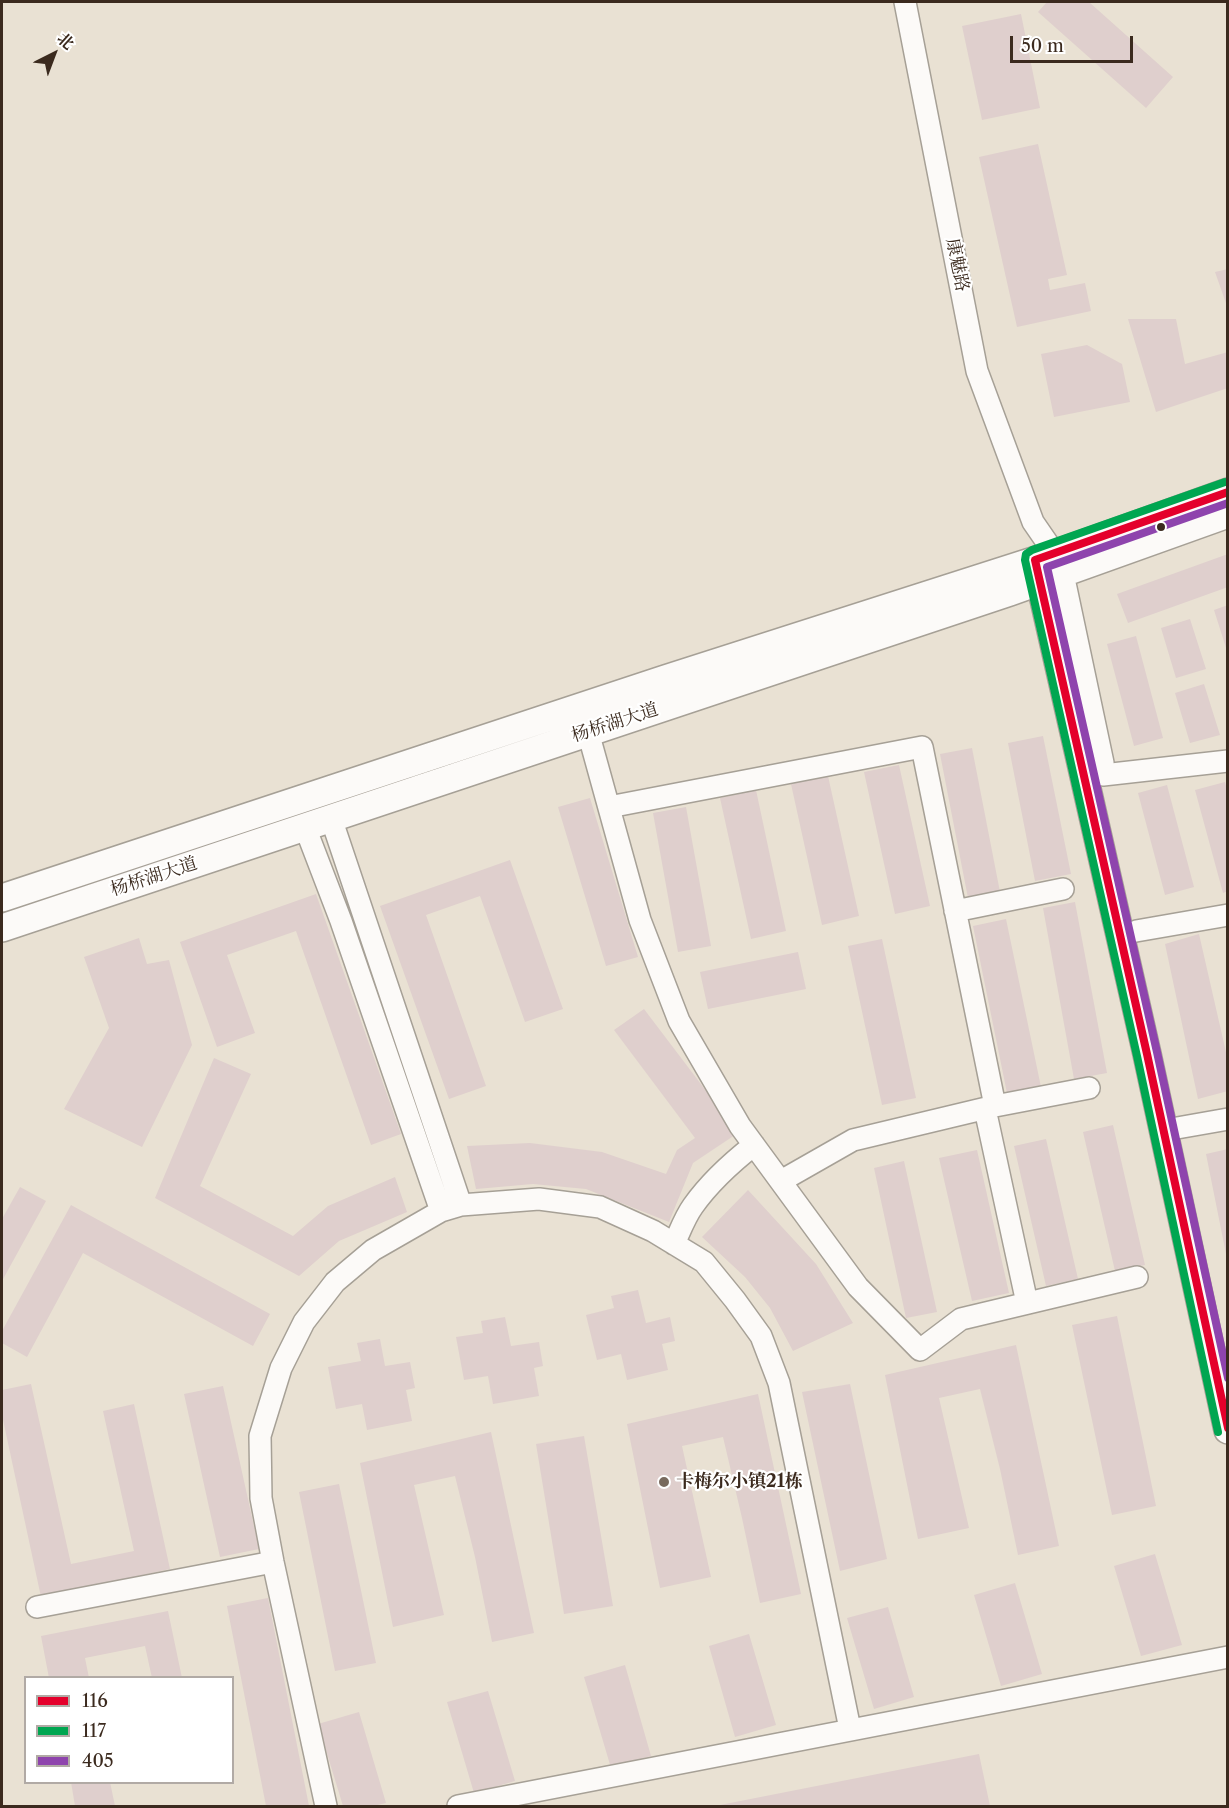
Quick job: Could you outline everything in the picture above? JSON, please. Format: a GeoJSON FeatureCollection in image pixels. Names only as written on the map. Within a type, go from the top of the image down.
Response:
{"type":"FeatureCollection","features":[{"type":"Feature","properties":{"kind":"main road","name":"杨桥湖大道"},"geometry":{"type":"LineString","coordinates":[[2,927],[1010,592],[1047,567],[1227,492]]}},
{"type":"Feature","properties":{"kind":"main road","name":"杨桥湖大道"},"geometry":{"type":"LineString","coordinates":[[2,898],[583,706],[1227,514]]}},
{"type":"Feature","properties":{"kind":"main road"},"geometry":{"type":"LineString","coordinates":[[1047,567],[1103,775],[1226,1351]]}},
{"type":"Feature","properties":{"kind":"main road"},"geometry":{"type":"LineString","coordinates":[[1047,567],[1227,1430]]}},
{"type":"Feature","properties":{"kind":"street","name":"康魅路"},"geometry":{"type":"LineString","coordinates":[[905,2],[977,371],[1034,522],[1047,567]]}},
{"type":"Feature","properties":{"kind":"street"},"geometry":{"type":"LineString","coordinates":[[583,706],[588,732],[640,920],[679,1021],[740,1126],[858,1287],[920,1350],[962,1319],[1137,1277]]}},
{"type":"Feature","properties":{"kind":"street"},"geometry":{"type":"LineString","coordinates":[[609,807],[922,747],[1028,1303]]}},
{"type":"Feature","properties":{"kind":"street"},"geometry":{"type":"LineString","coordinates":[[1103,775],[1227,761]]}},
{"type":"Feature","properties":{"kind":"street"},"geometry":{"type":"LineString","coordinates":[[331,818],[451,1208]]}},
{"type":"Feature","properties":{"kind":"street"},"geometry":{"type":"LineString","coordinates":[[305,827],[451,1208]]}},
{"type":"Feature","properties":{"kind":"street"},"geometry":{"type":"LineString","coordinates":[[955,911],[1062,889]]}},
{"type":"Feature","properties":{"kind":"street"},"geometry":{"type":"LineString","coordinates":[[1136,931],[1227,915]]}},
{"type":"Feature","properties":{"kind":"street"},"geometry":{"type":"LineString","coordinates":[[781,1181],[853,1140],[1089,1088]]}},
{"type":"Feature","properties":{"kind":"street"},"geometry":{"type":"LineString","coordinates":[[1178,1128],[1227,1119]]}},
{"type":"Feature","properties":{"kind":"street"},"geometry":{"type":"LineString","coordinates":[[674,1244],[692,1207],[716,1177],[732,1161],[754,1145]]}},
{"type":"Feature","properties":{"kind":"street"},"geometry":{"type":"LineString","coordinates":[[326,1806],[261,1498],[260,1436],[281,1368],[304,1322],[335,1282],[373,1250],[451,1208],[539,1199],[600,1206],[653,1231],[704,1262],[735,1300],[761,1336],[779,1383],[850,1729]]}},
{"type":"Feature","properties":{"kind":"street"},"geometry":{"type":"LineString","coordinates":[[36,1607],[273,1562]]}},
{"type":"Feature","properties":{"kind":"street"},"geometry":{"type":"LineString","coordinates":[[458,1806],[1227,1657]]}},
{"type":"Feature","properties":{"kind":"building"},"geometry":{"type":"Polygon","coordinates":[[[1047,2],[1089,2],[1173,77],[1146,108],[1038,12],[1047,2]]]}},
{"type":"Feature","properties":{"kind":"building"},"geometry":{"type":"Polygon","coordinates":[[[1021,14],[1040,108],[982,120],[962,26],[1021,14]]]}},
{"type":"Feature","properties":{"kind":"building"},"geometry":{"type":"Polygon","coordinates":[[[1038,144],[1067,275],[1048,279],[1050,290],[1085,283],[1091,311],[1017,327],[979,157],[1038,144]]]}},
{"type":"Feature","properties":{"kind":"building"},"geometry":{"type":"Polygon","coordinates":[[[1228,269],[1228,306],[1227,306],[1215,272],[1228,269]]]}},
{"type":"Feature","properties":{"kind":"building"},"geometry":{"type":"Polygon","coordinates":[[[1128,319],[1176,319],[1185,364],[1228,352],[1228,388],[1156,412],[1128,319]]]}},
{"type":"Feature","properties":{"kind":"building"},"geometry":{"type":"Polygon","coordinates":[[[1087,345],[1122,364],[1130,402],[1054,417],[1041,354],[1087,345]]]}},
{"type":"Feature","properties":{"kind":"building"},"geometry":{"type":"Polygon","coordinates":[[[1228,554],[1228,587],[1128,623],[1117,594],[1228,554]]]}},
{"type":"Feature","properties":{"kind":"building"},"geometry":{"type":"Polygon","coordinates":[[[1228,605],[1228,651],[1227,651],[1214,610],[1228,605]]]}},
{"type":"Feature","properties":{"kind":"building"},"geometry":{"type":"Polygon","coordinates":[[[1190,619],[1206,669],[1176,678],[1161,628],[1190,619]]]}},
{"type":"Feature","properties":{"kind":"building"},"geometry":{"type":"Polygon","coordinates":[[[1136,636],[1163,738],[1134,746],[1107,644],[1136,636]]]}},
{"type":"Feature","properties":{"kind":"building"},"geometry":{"type":"Polygon","coordinates":[[[1204,684],[1220,735],[1190,743],[1175,693],[1204,684]]]}},
{"type":"Feature","properties":{"kind":"building"},"geometry":{"type":"Polygon","coordinates":[[[1043,736],[1071,874],[1035,881],[1008,743],[1043,736]]]}},
{"type":"Feature","properties":{"kind":"building"},"geometry":{"type":"Polygon","coordinates":[[[972,748],[1000,892],[968,898],[940,754],[972,748]]]}},
{"type":"Feature","properties":{"kind":"building"},"geometry":{"type":"Polygon","coordinates":[[[899,765],[930,906],[895,914],[864,772],[899,765]]]}},
{"type":"Feature","properties":{"kind":"building"},"geometry":{"type":"Polygon","coordinates":[[[828,776],[859,916],[822,925],[791,784],[828,776]]]}},
{"type":"Feature","properties":{"kind":"building"},"geometry":{"type":"Polygon","coordinates":[[[1225,782],[1228,793],[1228,891],[1223,893],[1195,790],[1225,782]]]}},
{"type":"Feature","properties":{"kind":"building"},"geometry":{"type":"Polygon","coordinates":[[[1167,785],[1194,887],[1165,895],[1138,793],[1167,785]]]}},
{"type":"Feature","properties":{"kind":"building"},"geometry":{"type":"Polygon","coordinates":[[[756,790],[786,931],[751,939],[720,798],[756,790]]]}},
{"type":"Feature","properties":{"kind":"building"},"geometry":{"type":"Polygon","coordinates":[[[590,798],[638,957],[606,966],[558,807],[590,798]]]}},
{"type":"Feature","properties":{"kind":"building"},"geometry":{"type":"Polygon","coordinates":[[[686,807],[711,946],[678,952],[653,813],[686,807]]]}},
{"type":"Feature","properties":{"kind":"building"},"geometry":{"type":"Polygon","coordinates":[[[510,860],[563,1009],[525,1022],[480,896],[426,915],[486,1086],[449,1099],[380,906],[510,860]]]}},
{"type":"Feature","properties":{"kind":"building"},"geometry":{"type":"Polygon","coordinates":[[[316,894],[401,1134],[371,1145],[296,931],[227,955],[255,1033],[217,1047],[180,942],[316,894]]]}},
{"type":"Feature","properties":{"kind":"building"},"geometry":{"type":"Polygon","coordinates":[[[1075,902],[1107,1073],[1074,1079],[1043,908],[1075,902]]]}},
{"type":"Feature","properties":{"kind":"building"},"geometry":{"type":"Polygon","coordinates":[[[1006,919],[1041,1087],[1007,1093],[973,926],[1006,919]]]}},
{"type":"Feature","properties":{"kind":"building"},"geometry":{"type":"Polygon","coordinates":[[[1199,934],[1228,1061],[1228,1091],[1198,1099],[1165,944],[1199,934]]]}},
{"type":"Feature","properties":{"kind":"building"},"geometry":{"type":"Polygon","coordinates":[[[139,938],[147,964],[169,960],[192,1045],[142,1147],[64,1109],[109,1028],[84,957],[139,938]]]}},
{"type":"Feature","properties":{"kind":"building"},"geometry":{"type":"Polygon","coordinates":[[[882,939],[916,1098],[882,1105],[848,946],[882,939]]]}},
{"type":"Feature","properties":{"kind":"building"},"geometry":{"type":"Polygon","coordinates":[[[798,952],[806,989],[708,1009],[700,972],[798,952]]]}},
{"type":"Feature","properties":{"kind":"building"},"geometry":{"type":"Polygon","coordinates":[[[644,1009],[738,1133],[693,1163],[669,1222],[586,1189],[533,1184],[476,1189],[467,1146],[530,1143],[602,1152],[666,1174],[677,1150],[695,1138],[614,1030],[644,1009]]]}},
{"type":"Feature","properties":{"kind":"building"},"geometry":{"type":"Polygon","coordinates":[[[214,1058],[251,1074],[200,1186],[293,1236],[328,1206],[395,1177],[407,1212],[339,1241],[299,1276],[155,1198],[214,1058]]]}},
{"type":"Feature","properties":{"kind":"building"},"geometry":{"type":"Polygon","coordinates":[[[1113,1125],[1145,1265],[1115,1271],[1083,1132],[1113,1125]]]}},
{"type":"Feature","properties":{"kind":"building"},"geometry":{"type":"Polygon","coordinates":[[[1046,1139],[1078,1279],[1046,1286],[1014,1146],[1046,1139]]]}},
{"type":"Feature","properties":{"kind":"building"},"geometry":{"type":"Polygon","coordinates":[[[1228,1149],[1228,1254],[1226,1254],[1206,1154],[1228,1149]]]}},
{"type":"Feature","properties":{"kind":"building"},"geometry":{"type":"Polygon","coordinates":[[[977,1150],[1009,1293],[972,1301],[939,1158],[977,1150]]]}},
{"type":"Feature","properties":{"kind":"building"},"geometry":{"type":"Polygon","coordinates":[[[904,1161],[937,1312],[906,1318],[874,1168],[904,1161]]]}},
{"type":"Feature","properties":{"kind":"building"},"geometry":{"type":"Polygon","coordinates":[[[20,1187],[46,1201],[2,1281],[2,1219],[20,1187]]]}},
{"type":"Feature","properties":{"kind":"building"},"geometry":{"type":"Polygon","coordinates":[[[748,1190],[816,1264],[853,1323],[793,1351],[770,1308],[745,1277],[702,1237],[748,1190]]]}},
{"type":"Feature","properties":{"kind":"building"},"geometry":{"type":"Polygon","coordinates":[[[71,1205],[270,1314],[253,1346],[83,1253],[27,1357],[2,1343],[2,1331],[71,1205]]]}},
{"type":"Feature","properties":{"kind":"building"},"geometry":{"type":"Polygon","coordinates":[[[638,1290],[646,1323],[670,1317],[675,1341],[662,1344],[668,1370],[627,1380],[621,1354],[597,1360],[586,1315],[614,1308],[611,1296],[638,1290]]]}},
{"type":"Feature","properties":{"kind":"building"},"geometry":{"type":"Polygon","coordinates":[[[1117,1316],[1156,1506],[1112,1515],[1072,1325],[1117,1316]]]}},
{"type":"Feature","properties":{"kind":"building"},"geometry":{"type":"Polygon","coordinates":[[[505,1317],[511,1346],[539,1342],[543,1366],[534,1368],[539,1396],[493,1404],[488,1376],[464,1380],[456,1337],[483,1333],[481,1321],[505,1317]]]}},
{"type":"Feature","properties":{"kind":"building"},"geometry":{"type":"Polygon","coordinates":[[[380,1339],[385,1366],[410,1362],[415,1388],[406,1390],[412,1421],[367,1430],[362,1404],[336,1409],[328,1367],[361,1361],[357,1343],[380,1339]]]}},
{"type":"Feature","properties":{"kind":"building"},"geometry":{"type":"Polygon","coordinates":[[[1016,1345],[1059,1546],[1018,1555],[980,1389],[939,1398],[969,1528],[918,1539],[885,1375],[1016,1345]]]}},
{"type":"Feature","properties":{"kind":"building"},"geometry":{"type":"Polygon","coordinates":[[[31,1384],[71,1564],[134,1551],[103,1411],[134,1404],[170,1569],[41,1597],[2,1415],[2,1390],[31,1384]]]}},
{"type":"Feature","properties":{"kind":"building"},"geometry":{"type":"Polygon","coordinates":[[[850,1384],[887,1559],[840,1571],[802,1392],[850,1384]]]}},
{"type":"Feature","properties":{"kind":"building"},"geometry":{"type":"Polygon","coordinates":[[[223,1386],[259,1549],[220,1557],[184,1394],[223,1386]]]}},
{"type":"Feature","properties":{"kind":"building","name":"卡梅尔小镇21栋"},"geometry":{"type":"Polygon","coordinates":[[[758,1394],[801,1594],[760,1603],[723,1437],[682,1446],[711,1577],[660,1588],[627,1424],[758,1394]]]}},
{"type":"Feature","properties":{"kind":"building"},"geometry":{"type":"Polygon","coordinates":[[[491,1432],[534,1633],[492,1642],[475,1557],[455,1476],[414,1485],[444,1615],[393,1627],[360,1463],[491,1432]]]}},
{"type":"Feature","properties":{"kind":"building"},"geometry":{"type":"Polygon","coordinates":[[[584,1436],[613,1606],[564,1614],[536,1444],[584,1436]]]}},
{"type":"Feature","properties":{"kind":"building"},"geometry":{"type":"Polygon","coordinates":[[[339,1484],[376,1663],[335,1671],[299,1492],[339,1484]]]}},
{"type":"Feature","properties":{"kind":"building"},"geometry":{"type":"Polygon","coordinates":[[[1155,1554],[1182,1645],[1141,1656],[1114,1566],[1155,1554]]]}},
{"type":"Feature","properties":{"kind":"building"},"geometry":{"type":"Polygon","coordinates":[[[1015,1583],[1042,1674],[1001,1686],[974,1595],[1015,1583]]]}},
{"type":"Feature","properties":{"kind":"building"},"geometry":{"type":"Polygon","coordinates":[[[268,1598],[309,1806],[266,1806],[227,1606],[268,1598]]]}},
{"type":"Feature","properties":{"kind":"building"},"geometry":{"type":"Polygon","coordinates":[[[888,1607],[914,1697],[874,1709],[847,1618],[888,1607]]]}},
{"type":"Feature","properties":{"kind":"building"},"geometry":{"type":"Polygon","coordinates":[[[168,1611],[182,1676],[152,1676],[145,1646],[85,1658],[89,1676],[49,1676],[41,1636],[168,1611]]]}},
{"type":"Feature","properties":{"kind":"building"},"geometry":{"type":"Polygon","coordinates":[[[749,1634],[776,1725],[735,1737],[709,1646],[749,1634]]]}},
{"type":"Feature","properties":{"kind":"building"},"geometry":{"type":"Polygon","coordinates":[[[625,1665],[651,1756],[611,1768],[584,1677],[625,1665]]]}},
{"type":"Feature","properties":{"kind":"building"},"geometry":{"type":"Polygon","coordinates":[[[488,1691],[515,1781],[474,1793],[447,1702],[488,1691]]]}},
{"type":"Feature","properties":{"kind":"building"},"geometry":{"type":"Polygon","coordinates":[[[359,1712],[386,1803],[373,1806],[343,1806],[318,1724],[359,1712]]]}},
{"type":"Feature","properties":{"kind":"building"},"geometry":{"type":"Polygon","coordinates":[[[979,1754],[990,1806],[720,1805],[979,1754]]]}},
{"type":"Feature","properties":{"kind":"building"},"geometry":{"type":"Polygon","coordinates":[[[71,1784],[110,1784],[115,1806],[75,1806],[71,1784]]]}},
{"type":"Feature","properties":{"kind":"transit line","name":"117"},"geometry":{"type":"LineString","coordinates":[[1218,1432],[1137,1056],[1025,560],[1026,554],[1032,550],[1225,482]]}},
{"type":"Feature","properties":{"kind":"transit line","name":"116"},"geometry":{"type":"LineString","coordinates":[[1228,492],[1035,560],[1147,1054],[1228,1428]]}},
{"type":"Feature","properties":{"kind":"transit line","name":"405"},"geometry":{"type":"LineString","coordinates":[[1228,503],[1047,567],[1228,1378]]}},
{"type":"Feature","properties":{"kind":"place","name":"卡梅尔小镇21栋"},"geometry":{"type":"Point","coordinates":[664,1482]}}]}
